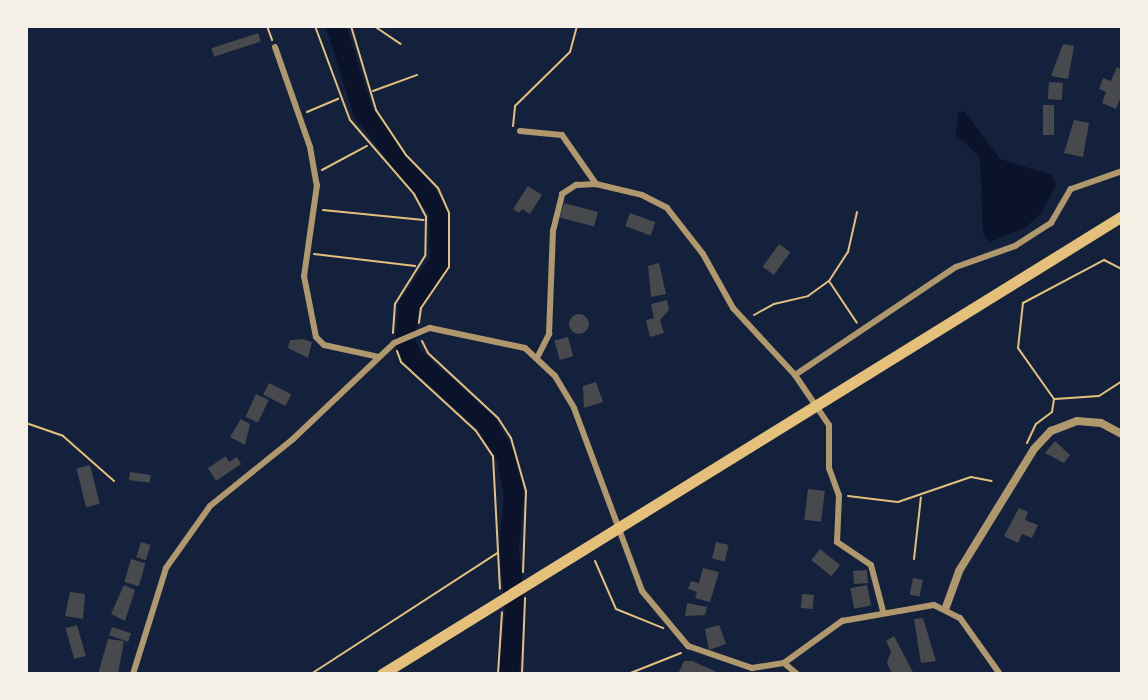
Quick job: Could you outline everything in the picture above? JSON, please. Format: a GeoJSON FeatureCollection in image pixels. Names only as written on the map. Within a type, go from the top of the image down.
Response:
{"type":"FeatureCollection","features":[{"type":"Feature","properties":{"kind":"highway"},"geometry":{"type":"LineString","coordinates":[[382,674],[487,609],[530,578],[1122,216]]}},
{"type":"Feature","properties":{"kind":"street"},"geometry":{"type":"LineString","coordinates":[[275,47],[310,147],[317,185],[304,276],[316,337],[324,345],[379,357]]}},
{"type":"Feature","properties":{"kind":"street"},"geometry":{"type":"LineString","coordinates":[[520,131],[562,135],[596,184]]}},
{"type":"Feature","properties":{"kind":"street"},"geometry":{"type":"LineString","coordinates":[[795,375],[956,267],[1015,246],[1051,223],[1071,189],[1122,171]]}},
{"type":"Feature","properties":{"kind":"street"},"geometry":{"type":"LineString","coordinates":[[538,356],[549,334],[556,208],[562,194],[576,185],[596,184],[642,195],[667,208],[745,321],[795,375],[829,425],[829,468],[839,495],[837,542],[871,565],[883,611]]}},
{"type":"Feature","properties":{"kind":"street"},"geometry":{"type":"LineString","coordinates":[[133,674],[155,594],[188,533],[210,506],[293,439],[394,343],[420,331],[471,333],[538,356],[574,408],[642,591],[669,628],[688,646],[751,671],[784,663],[842,621],[883,611],[946,607]]}},
{"type":"Feature","properties":{"kind":"street"},"geometry":{"type":"LineString","coordinates":[[946,607],[959,571],[1034,449],[1051,431],[1077,421],[1101,423],[1122,434]]}},
{"type":"Feature","properties":{"kind":"street"},"geometry":{"type":"LineString","coordinates":[[946,607],[1000,674]]}},
{"type":"Feature","properties":{"kind":"street"},"geometry":{"type":"LineString","coordinates":[[784,663],[797,674]]}},
{"type":"Feature","properties":{"kind":"path"},"geometry":{"type":"LineString","coordinates":[[267,26],[275,47]]}},
{"type":"Feature","properties":{"kind":"path"},"geometry":{"type":"LineString","coordinates":[[315,26],[350,120],[414,194],[426,217],[425,256],[395,304],[394,343],[401,362],[476,431],[493,456],[503,630],[498,674]]}},
{"type":"Feature","properties":{"kind":"path"},"geometry":{"type":"LineString","coordinates":[[351,26],[376,110],[406,155],[438,188],[449,213],[449,267],[421,308],[420,331],[428,353],[498,418],[523,466],[530,578]]}},
{"type":"Feature","properties":{"kind":"path"},"geometry":{"type":"LineString","coordinates":[[374,26],[401,44]]}},
{"type":"Feature","properties":{"kind":"path"},"geometry":{"type":"LineString","coordinates":[[520,131],[510,121],[515,106],[570,52],[577,26]]}},
{"type":"Feature","properties":{"kind":"path"},"geometry":{"type":"LineString","coordinates":[[373,91],[417,75]]}},
{"type":"Feature","properties":{"kind":"path"},"geometry":{"type":"LineString","coordinates":[[306,113],[338,99]]}},
{"type":"Feature","properties":{"kind":"path"},"geometry":{"type":"LineString","coordinates":[[321,171],[367,146]]}},
{"type":"Feature","properties":{"kind":"path"},"geometry":{"type":"LineString","coordinates":[[322,210],[424,220]]}},
{"type":"Feature","properties":{"kind":"path"},"geometry":{"type":"LineString","coordinates":[[745,321],[774,304],[808,296],[829,281],[848,252],[857,212]]}},
{"type":"Feature","properties":{"kind":"path"},"geometry":{"type":"LineString","coordinates":[[313,254],[415,266]]}},
{"type":"Feature","properties":{"kind":"path"},"geometry":{"type":"LineString","coordinates":[[1034,449],[1026,441],[1052,412],[1054,399],[1018,348],[1023,303],[1104,260],[1122,269]]}},
{"type":"Feature","properties":{"kind":"path"},"geometry":{"type":"LineString","coordinates":[[829,281],[862,330]]}},
{"type":"Feature","properties":{"kind":"path"},"geometry":{"type":"LineString","coordinates":[[1054,399],[1099,396],[1122,381]]}},
{"type":"Feature","properties":{"kind":"path"},"geometry":{"type":"LineString","coordinates":[[26,423],[63,436],[114,481]]}},
{"type":"Feature","properties":{"kind":"path"},"geometry":{"type":"LineString","coordinates":[[839,495],[898,502],[971,477],[992,481]]}},
{"type":"Feature","properties":{"kind":"path"},"geometry":{"type":"LineString","coordinates":[[914,559],[921,494]]}},
{"type":"Feature","properties":{"kind":"path"},"geometry":{"type":"LineString","coordinates":[[311,674],[497,553]]}},
{"type":"Feature","properties":{"kind":"path"},"geometry":{"type":"LineString","coordinates":[[595,561],[616,609],[655,628],[669,628]]}},
{"type":"Feature","properties":{"kind":"path"},"geometry":{"type":"LineString","coordinates":[[522,674],[524,591]]}},
{"type":"Feature","properties":{"kind":"path"},"geometry":{"type":"LineString","coordinates":[[628,674],[639,665],[675,659],[688,646]]}},
{"type":"Feature","properties":{"kind":"water"},"geometry":{"type":"Polygon","coordinates":[[[964,111],[1000,159],[1052,175],[1056,185],[1042,212],[1025,228],[990,242],[983,234],[980,157],[956,135],[958,113],[964,111]]]}},
{"type":"Feature","properties":{"kind":"building"},"geometry":{"type":"Polygon","coordinates":[[[258,33],[261,42],[214,57],[211,48],[258,33]]]}},
{"type":"Feature","properties":{"kind":"building"},"geometry":{"type":"Polygon","coordinates":[[[1063,44],[1074,46],[1068,79],[1051,76],[1063,44]]]}},
{"type":"Feature","properties":{"kind":"building"},"geometry":{"type":"Polygon","coordinates":[[[1117,67],[1122,70],[1122,94],[1116,109],[1102,103],[1106,92],[1099,89],[1103,78],[1111,81],[1117,67]]]}},
{"type":"Feature","properties":{"kind":"building"},"geometry":{"type":"Polygon","coordinates":[[[1049,82],[1063,83],[1062,100],[1048,99],[1049,82]]]}},
{"type":"Feature","properties":{"kind":"building"},"geometry":{"type":"Polygon","coordinates":[[[1043,105],[1054,105],[1054,135],[1043,135],[1043,105]]]}},
{"type":"Feature","properties":{"kind":"building"},"geometry":{"type":"Polygon","coordinates":[[[1074,120],[1089,123],[1083,157],[1064,153],[1074,120]]]}},
{"type":"Feature","properties":{"kind":"building"},"geometry":{"type":"Polygon","coordinates":[[[528,186],[542,195],[530,214],[522,209],[519,213],[513,209],[528,186]]]}},
{"type":"Feature","properties":{"kind":"building"},"geometry":{"type":"Polygon","coordinates":[[[564,203],[598,212],[594,227],[560,217],[564,203]]]}},
{"type":"Feature","properties":{"kind":"building"},"geometry":{"type":"Polygon","coordinates":[[[630,213],[655,222],[651,235],[625,226],[630,213]]]}},
{"type":"Feature","properties":{"kind":"building"},"geometry":{"type":"Polygon","coordinates":[[[779,244],[790,252],[774,275],[763,267],[779,244]]]}},
{"type":"Feature","properties":{"kind":"building"},"geometry":{"type":"Polygon","coordinates":[[[659,263],[666,294],[651,297],[648,266],[659,263]]]}},
{"type":"Feature","properties":{"kind":"building"},"geometry":{"type":"Polygon","coordinates":[[[667,300],[669,310],[660,320],[664,333],[650,337],[646,320],[654,318],[651,304],[667,300]]]}},
{"type":"Feature","properties":{"kind":"building"},"geometry":{"type":"Polygon","coordinates":[[[579,314],[586,317],[589,324],[586,331],[579,334],[572,331],[569,324],[572,317],[579,314]]]}},
{"type":"Feature","properties":{"kind":"building"},"geometry":{"type":"Polygon","coordinates":[[[568,337],[573,356],[560,360],[554,341],[568,337]]]}},
{"type":"Feature","properties":{"kind":"building"},"geometry":{"type":"Polygon","coordinates":[[[290,340],[312,342],[308,358],[288,348],[290,340]]]}},
{"type":"Feature","properties":{"kind":"building"},"geometry":{"type":"Polygon","coordinates":[[[596,382],[603,402],[584,408],[583,386],[596,382]]]}},
{"type":"Feature","properties":{"kind":"building"},"geometry":{"type":"Polygon","coordinates":[[[269,383],[291,394],[285,406],[263,395],[269,383]]]}},
{"type":"Feature","properties":{"kind":"building"},"geometry":{"type":"Polygon","coordinates":[[[256,394],[269,400],[258,423],[245,417],[256,394]]]}},
{"type":"Feature","properties":{"kind":"building"},"geometry":{"type":"Polygon","coordinates":[[[241,419],[250,424],[245,445],[230,437],[241,419]]]}},
{"type":"Feature","properties":{"kind":"building"},"geometry":{"type":"Polygon","coordinates":[[[1055,441],[1070,455],[1064,463],[1045,453],[1055,441]]]}},
{"type":"Feature","properties":{"kind":"building"},"geometry":{"type":"Polygon","coordinates":[[[226,456],[229,462],[237,457],[241,464],[216,481],[208,468],[226,456]]]}},
{"type":"Feature","properties":{"kind":"building"},"geometry":{"type":"Polygon","coordinates":[[[90,465],[100,504],[86,507],[76,468],[90,465]]]}},
{"type":"Feature","properties":{"kind":"building"},"geometry":{"type":"Polygon","coordinates":[[[130,472],[151,475],[150,483],[129,480],[130,472]]]}},
{"type":"Feature","properties":{"kind":"building"},"geometry":{"type":"Polygon","coordinates":[[[808,489],[825,491],[821,522],[804,520],[808,489]]]}},
{"type":"Feature","properties":{"kind":"building"},"geometry":{"type":"Polygon","coordinates":[[[1019,508],[1028,512],[1025,520],[1038,525],[1032,538],[1022,534],[1018,543],[1004,536],[1019,508]]]}},
{"type":"Feature","properties":{"kind":"building"},"geometry":{"type":"Polygon","coordinates":[[[141,542],[151,545],[146,560],[136,557],[141,542]]]}},
{"type":"Feature","properties":{"kind":"building"},"geometry":{"type":"Polygon","coordinates":[[[716,542],[729,545],[725,561],[712,559],[716,542]]]}},
{"type":"Feature","properties":{"kind":"building"},"geometry":{"type":"Polygon","coordinates":[[[820,549],[840,565],[831,576],[811,560],[820,549]]]}},
{"type":"Feature","properties":{"kind":"building"},"geometry":{"type":"Polygon","coordinates":[[[131,559],[145,563],[139,586],[124,582],[131,559]]]}},
{"type":"Feature","properties":{"kind":"building"},"geometry":{"type":"Polygon","coordinates":[[[703,568],[719,572],[710,602],[695,598],[697,592],[688,589],[691,581],[699,583],[703,568]]]}},
{"type":"Feature","properties":{"kind":"building"},"geometry":{"type":"Polygon","coordinates":[[[867,570],[868,583],[854,584],[853,571],[867,570]]]}},
{"type":"Feature","properties":{"kind":"building"},"geometry":{"type":"Polygon","coordinates":[[[913,578],[923,580],[920,597],[910,595],[913,578]]]}},
{"type":"Feature","properties":{"kind":"building"},"geometry":{"type":"Polygon","coordinates":[[[124,585],[135,590],[125,621],[111,614],[124,585]]]}},
{"type":"Feature","properties":{"kind":"building"},"geometry":{"type":"Polygon","coordinates":[[[867,585],[871,606],[854,609],[850,588],[867,585]]]}},
{"type":"Feature","properties":{"kind":"building"},"geometry":{"type":"Polygon","coordinates":[[[70,592],[85,594],[83,619],[65,616],[70,592]]]}},
{"type":"Feature","properties":{"kind":"building"},"geometry":{"type":"Polygon","coordinates":[[[802,594],[814,595],[813,609],[801,608],[802,594]]]}},
{"type":"Feature","properties":{"kind":"building"},"geometry":{"type":"Polygon","coordinates":[[[687,603],[707,607],[705,615],[685,616],[687,603]]]}},
{"type":"Feature","properties":{"kind":"building"},"geometry":{"type":"Polygon","coordinates":[[[923,618],[936,661],[921,663],[914,619],[923,618]]]}},
{"type":"Feature","properties":{"kind":"building"},"geometry":{"type":"Polygon","coordinates":[[[77,625],[86,656],[74,659],[65,628],[77,625]]]}},
{"type":"Feature","properties":{"kind":"building"},"geometry":{"type":"Polygon","coordinates":[[[719,625],[726,644],[709,650],[705,629],[719,625]]]}},
{"type":"Feature","properties":{"kind":"building"},"geometry":{"type":"Polygon","coordinates":[[[112,627],[131,633],[128,642],[109,636],[112,627]]]}},
{"type":"Feature","properties":{"kind":"building"},"geometry":{"type":"Polygon","coordinates":[[[894,636],[914,674],[892,673],[887,663],[891,651],[886,641],[894,636]]]}},
{"type":"Feature","properties":{"kind":"building"},"geometry":{"type":"Polygon","coordinates":[[[108,639],[124,641],[118,674],[98,674],[108,639]]]}},
{"type":"Feature","properties":{"kind":"building"},"geometry":{"type":"Polygon","coordinates":[[[684,661],[692,661],[721,674],[678,674],[684,661]]]}},
{"type":"Feature","properties":{"kind":"waterway"},"geometry":{"type":"LineString","coordinates":[[336,26],[363,112],[439,211],[440,261],[409,305],[405,342],[412,356],[487,424],[507,458],[514,495],[509,549],[515,607],[509,674]]}}]}
